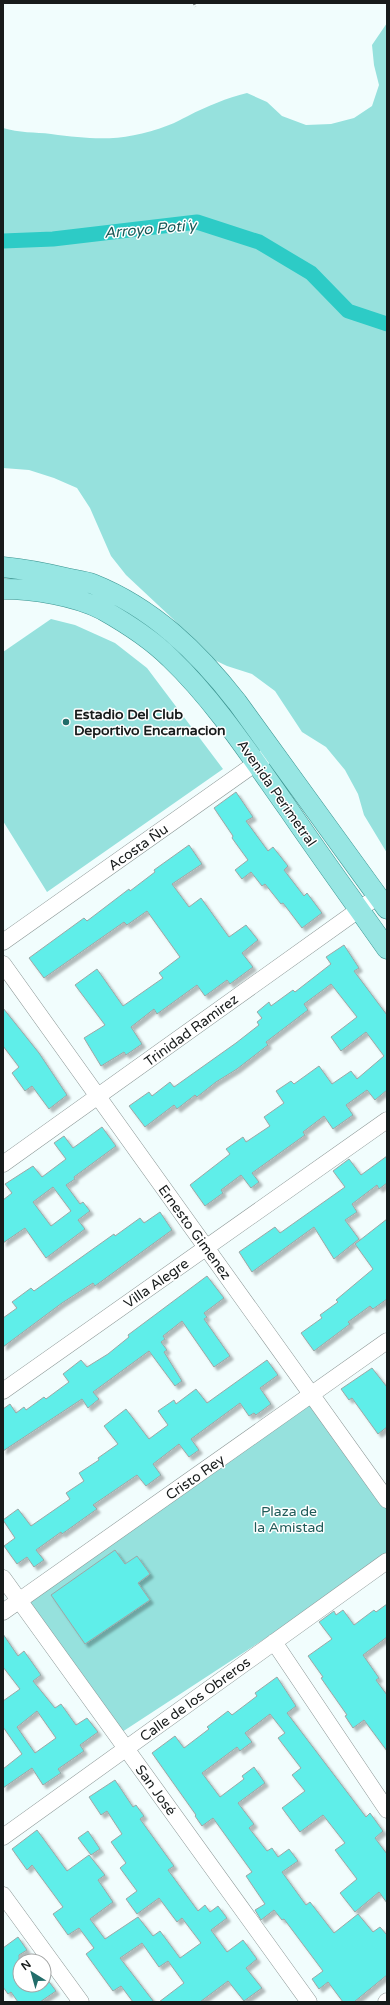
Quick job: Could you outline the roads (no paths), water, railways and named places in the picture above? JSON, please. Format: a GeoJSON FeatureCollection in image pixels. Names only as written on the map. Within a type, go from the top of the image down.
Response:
{"type":"FeatureCollection","features":[{"type":"Feature","properties":{"kind":"main road","name":"Avenida Perimetral"},"geometry":{"type":"LineString","coordinates":[[3,567],[44,573],[91,583],[115,594],[168,627],[213,672],[273,751],[383,902]]}},
{"type":"Feature","properties":{"kind":"main road","name":"Avenida Perimetral"},"geometry":{"type":"LineString","coordinates":[[3,589],[18,589],[78,600],[102,610],[151,642],[170,658],[216,710],[256,763],[387,949]]}},
{"type":"Feature","properties":{"kind":"street","name":"Acosta Ñu"},"geometry":{"type":"LineString","coordinates":[[3,942],[273,751]]}},
{"type":"Feature","properties":{"kind":"street","name":"Trinidad Ramirez"},"geometry":{"type":"LineString","coordinates":[[3,1164],[360,910],[383,902]]}},
{"type":"Feature","properties":{"kind":"street","name":"Ernesto Gimenez"},"geometry":{"type":"LineString","coordinates":[[3,964],[387,1500]]}},
{"type":"Feature","properties":{"kind":"street","name":"Villa Alegre"},"geometry":{"type":"LineString","coordinates":[[3,1392],[387,1120]]}},
{"type":"Feature","properties":{"kind":"street","name":"Cristo Rey"},"geometry":{"type":"LineString","coordinates":[[3,1612],[387,1341]]}},
{"type":"Feature","properties":{"kind":"street","name":"Calle de los Obreros"},"geometry":{"type":"LineString","coordinates":[[3,1837],[387,1561]]}},
{"type":"Feature","properties":{"kind":"street","name":"San José"},"geometry":{"type":"LineString","coordinates":[[3,1578],[309,2002]]}},
{"type":"Feature","properties":{"kind":"street"},"geometry":{"type":"LineString","coordinates":[[274,1642],[387,1810]]}},
{"type":"Feature","properties":{"kind":"street"},"geometry":{"type":"LineString","coordinates":[[3,1896],[81,2002]]}},
{"type":"Feature","properties":{"kind":"waterway","name":"Arroyo Poti´y"},"geometry":{"type":"LineString","coordinates":[[3,241],[53,239],[197,222],[259,242],[311,273],[348,311],[387,324]]}},
{"type":"Feature","properties":{"kind":"place","name":"Estadio Del Club Deportivo Encarnacion"},"geometry":{"type":"Point","coordinates":[66,722]}},
{"type":"Feature","properties":{"kind":"park label","name":"Plaza de la Amistad"},"geometry":{"type":"Point","coordinates":[289,1520]}}]}
